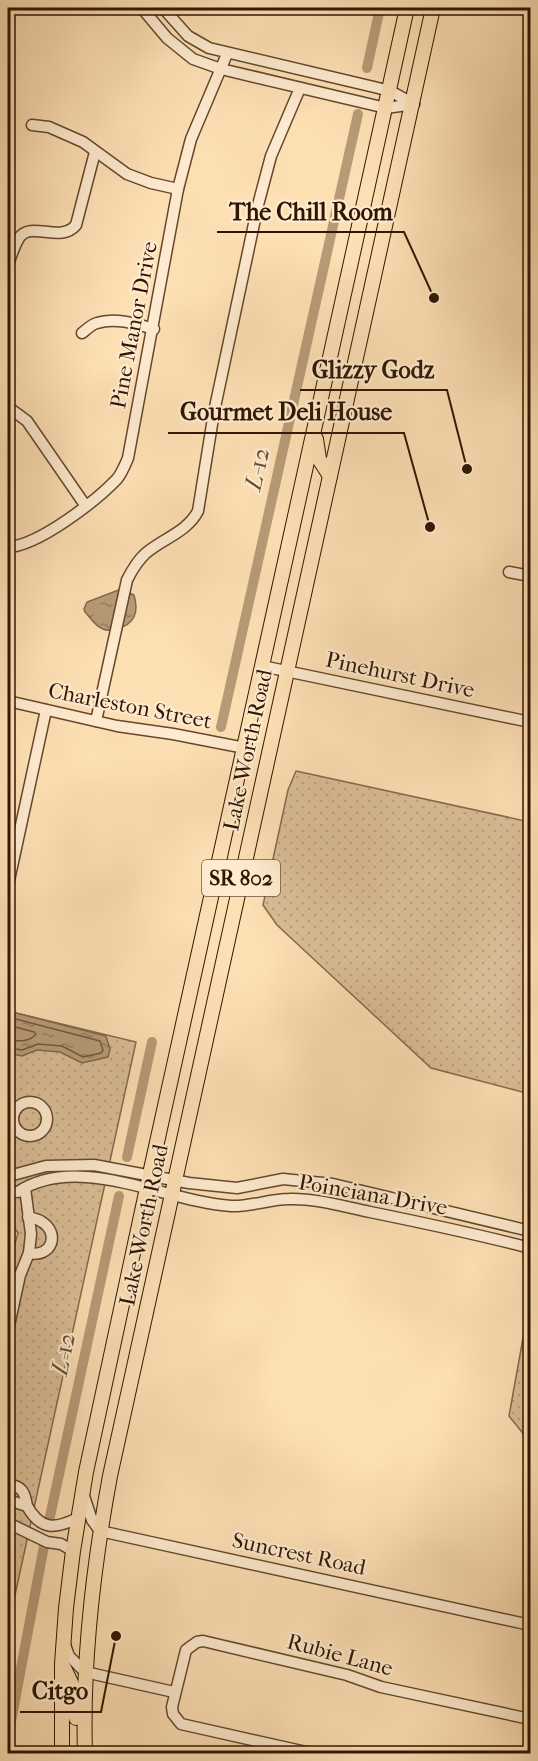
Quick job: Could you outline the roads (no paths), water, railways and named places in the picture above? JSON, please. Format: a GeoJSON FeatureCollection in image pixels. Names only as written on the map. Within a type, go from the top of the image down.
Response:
{"type":"FeatureCollection","features":[{"type":"Feature","properties":{"kind":"main road","name":"Lake Worth Road"},"geometry":{"type":"LineString","coordinates":[[62,1754],[62,1664],[73,1551],[82,1492],[148,1181],[407,8]]}},
{"type":"Feature","properties":{"kind":"main road","name":"Lake Worth Road"},"geometry":{"type":"LineString","coordinates":[[85,1754],[85,1672],[100,1531],[110,1476],[286,671],[414,104],[431,8]]}},
{"type":"Feature","properties":{"kind":"main road"},"geometry":{"type":"LineString","coordinates":[[315,428],[319,459],[330,476]]}},
{"type":"Feature","properties":{"kind":"main road"},"geometry":{"type":"LineString","coordinates":[[62,1664],[75,1691],[77,1754]]}},
{"type":"Feature","properties":{"kind":"street"},"geometry":{"type":"LineString","coordinates":[[144,8],[167,38],[193,59],[221,69],[386,108],[414,104]]}},
{"type":"Feature","properties":{"kind":"street"},"geometry":{"type":"LineString","coordinates":[[163,8],[188,36],[209,48],[390,91],[414,104]]}},
{"type":"Feature","properties":{"kind":"street","name":"Pine Manor Drive"},"geometry":{"type":"LineString","coordinates":[[8,547],[17,546],[53,530],[118,477],[128,458],[154,328],[178,189],[191,139],[227,54]]}},
{"type":"Feature","properties":{"kind":"street"},"geometry":{"type":"LineString","coordinates":[[96,721],[127,580],[133,566],[146,553],[194,520],[198,511],[214,412],[258,205],[271,156],[300,88]]}},
{"type":"Feature","properties":{"kind":"street"},"geometry":{"type":"LineString","coordinates":[[32,125],[49,127],[83,142],[127,174],[151,183],[178,189]]}},
{"type":"Feature","properties":{"kind":"street"},"geometry":{"type":"LineString","coordinates":[[8,265],[19,238],[24,233],[30,231],[61,234],[72,230],[76,225],[95,152]]}},
{"type":"Feature","properties":{"kind":"street"},"geometry":{"type":"LineString","coordinates":[[82,333],[97,323],[115,321],[154,328]]}},
{"type":"Feature","properties":{"kind":"street"},"geometry":{"type":"LineString","coordinates":[[8,407],[27,421],[85,505]]}},
{"type":"Feature","properties":{"kind":"street"},"geometry":{"type":"LineString","coordinates":[[509,572],[531,576]]}},
{"type":"Feature","properties":{"kind":"street","name":"Pinehurst Drive"},"geometry":{"type":"LineString","coordinates":[[262,666],[531,722]]}},
{"type":"Feature","properties":{"kind":"street","name":"Charleston Street"},"geometry":{"type":"LineString","coordinates":[[8,701],[96,721],[245,748]]}},
{"type":"Feature","properties":{"kind":"street"},"geometry":{"type":"LineString","coordinates":[[8,885],[46,710]]}},
{"type":"Feature","properties":{"kind":"street"},"geometry":{"type":"LineString","coordinates":[[63,1165],[65,1178]]}},
{"type":"Feature","properties":{"kind":"street"},"geometry":{"type":"LineString","coordinates":[[9,1176],[46,1166],[94,1165],[148,1181]]}},
{"type":"Feature","properties":{"kind":"street"},"geometry":{"type":"LineString","coordinates":[[8,1330],[20,1275],[29,1253],[31,1234],[21,1190],[49,1179],[93,1178],[148,1181]]}},
{"type":"Feature","properties":{"kind":"street","name":"Poinciana Drive"},"geometry":{"type":"LineString","coordinates":[[148,1181],[175,1180],[237,1188],[283,1179],[333,1184],[531,1231]]}},
{"type":"Feature","properties":{"kind":"street","name":"Poinciana Drive"},"geometry":{"type":"LineString","coordinates":[[148,1181],[187,1199],[232,1206],[290,1198],[466,1231],[531,1248]]}},
{"type":"Feature","properties":{"kind":"street"},"geometry":{"type":"LineString","coordinates":[[28,1217],[42,1222],[51,1234],[49,1249],[37,1255],[29,1253]]}},
{"type":"Feature","properties":{"kind":"street"},"geometry":{"type":"LineString","coordinates":[[8,1485],[16,1485],[22,1489],[32,1517],[41,1523],[63,1526],[78,1518]]}},
{"type":"Feature","properties":{"kind":"street"},"geometry":{"type":"LineString","coordinates":[[82,1492],[92,1520],[100,1531]]}},
{"type":"Feature","properties":{"kind":"street"},"geometry":{"type":"LineString","coordinates":[[8,1500],[27,1506]]}},
{"type":"Feature","properties":{"kind":"street"},"geometry":{"type":"LineString","coordinates":[[8,1523],[47,1542],[61,1544],[73,1551]]}},
{"type":"Feature","properties":{"kind":"street","name":"Suncrest Road"},"geometry":{"type":"LineString","coordinates":[[100,1531],[531,1625]]}},
{"type":"Feature","properties":{"kind":"street","name":"Rubie Lane"},"geometry":{"type":"LineString","coordinates":[[174,1692],[186,1650],[191,1645],[203,1641],[347,1675],[381,1687],[531,1719]]}},
{"type":"Feature","properties":{"kind":"street"},"geometry":{"type":"LineString","coordinates":[[64,1642],[69,1656],[85,1672],[174,1692],[173,1713],[181,1724],[315,1754]]}},
{"type":"Feature","properties":{"kind":"water"},"geometry":{"type":"Polygon","coordinates":[[[121,589],[134,595],[136,612],[132,621],[117,629],[100,628],[85,612],[87,602],[121,589]]]}},
{"type":"Feature","properties":{"kind":"water"},"geometry":{"type":"Polygon","coordinates":[[[8,1011],[106,1036],[110,1049],[108,1057],[82,1063],[60,1052],[37,1050],[22,1056],[8,1053],[8,1011]]]}},
{"type":"Feature","properties":{"kind":"waterway","name":"L-12"},"geometry":{"type":"LineString","coordinates":[[367,68],[380,8]]}},
{"type":"Feature","properties":{"kind":"waterway","name":"L-12"},"geometry":{"type":"LineString","coordinates":[[221,727],[358,114]]}},
{"type":"Feature","properties":{"kind":"waterway","name":"L-12"},"geometry":{"type":"LineString","coordinates":[[127,1157],[152,1042]]}},
{"type":"Feature","properties":{"kind":"waterway","name":"L-12"},"geometry":{"type":"LineString","coordinates":[[49,1521],[119,1196]]}},
{"type":"Feature","properties":{"kind":"waterway","name":"L-12"},"geometry":{"type":"LineString","coordinates":[[10,1727],[44,1546]]}},
{"type":"Feature","properties":{"kind":"tunnel"},"geometry":{"type":"LineString","coordinates":[[8,1198],[18,1192]]}},
{"type":"Feature","properties":{"kind":"place","name":"The Chill Room"},"geometry":{"type":"Point","coordinates":[434,298]}},
{"type":"Feature","properties":{"kind":"place","name":"Glizzy Godz"},"geometry":{"type":"Point","coordinates":[467,469]}},
{"type":"Feature","properties":{"kind":"place","name":"Gourmet Deli House"},"geometry":{"type":"Point","coordinates":[430,527]}},
{"type":"Feature","properties":{"kind":"place","name":"Citgo"},"geometry":{"type":"Point","coordinates":[116,1636]}}]}
